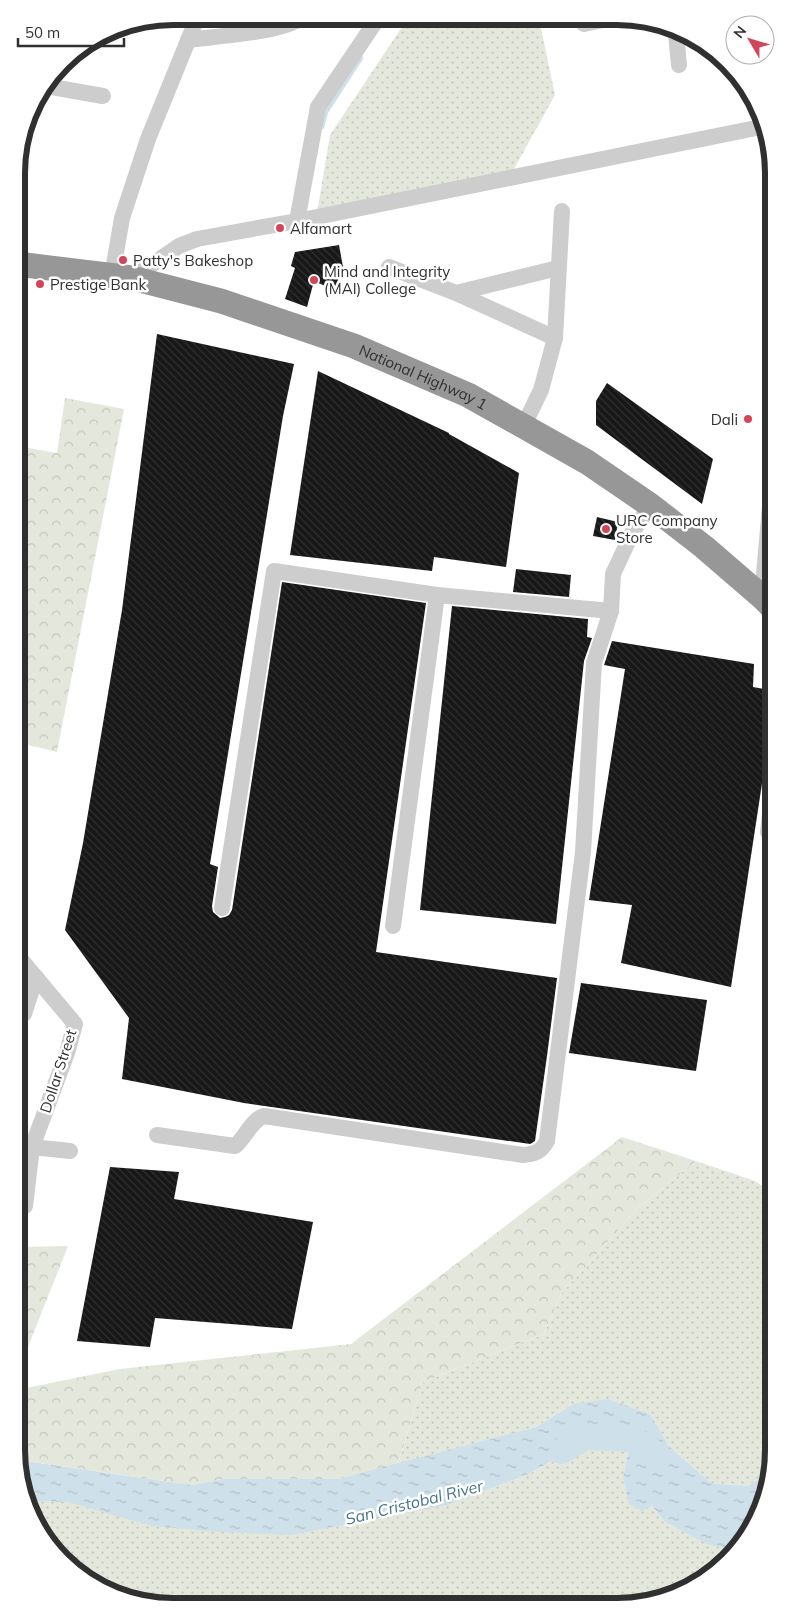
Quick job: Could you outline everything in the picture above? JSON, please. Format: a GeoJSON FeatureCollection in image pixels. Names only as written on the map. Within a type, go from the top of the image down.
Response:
{"type":"FeatureCollection","features":[{"type":"Feature","properties":{"kind":"highway","name":"National Highway 1"},"geometry":{"type":"LineString","coordinates":[[25,265],[122,277],[221,301],[354,346],[468,395],[587,462],[650,505],[704,547],[765,600]]}},
{"type":"Feature","properties":{"kind":"street"},"geometry":{"type":"LineString","coordinates":[[194,25],[148,139],[122,218],[122,277],[179,246],[197,239],[297,221],[758,128]]}},
{"type":"Feature","properties":{"kind":"street"},"geometry":{"type":"LineString","coordinates":[[188,40],[278,28],[286,25]]}},
{"type":"Feature","properties":{"kind":"street"},"geometry":{"type":"LineString","coordinates":[[297,221],[318,107],[373,25]]}},
{"type":"Feature","properties":{"kind":"street"},"geometry":{"type":"LineString","coordinates":[[676,38],[679,65]]}},
{"type":"Feature","properties":{"kind":"street"},"geometry":{"type":"LineString","coordinates":[[53,87],[103,96]]}},
{"type":"Feature","properties":{"kind":"street"},"geometry":{"type":"LineString","coordinates":[[524,427],[541,390],[555,338],[562,210]]}},
{"type":"Feature","properties":{"kind":"street"},"geometry":{"type":"LineString","coordinates":[[389,267],[456,293],[555,338]]}},
{"type":"Feature","properties":{"kind":"street"},"geometry":{"type":"LineString","coordinates":[[456,293],[558,268]]}},
{"type":"Feature","properties":{"kind":"street"},"geometry":{"type":"LineString","coordinates":[[157,1136],[235,1146],[258,1118],[264,1116],[523,1155],[535,1154],[543,1148],[547,1141],[583,852],[594,663],[611,612],[613,574],[632,533],[650,505]]}},
{"type":"Feature","properties":{"kind":"street"},"geometry":{"type":"LineString","coordinates":[[222,908],[274,571],[437,596],[611,612]]}},
{"type":"Feature","properties":{"kind":"street"},"geometry":{"type":"LineString","coordinates":[[393,926],[437,596]]}},
{"type":"Feature","properties":{"kind":"street","name":"Dollar Street"},"geometry":{"type":"LineString","coordinates":[[25,964],[75,1024],[68,1053],[25,1143]]}},
{"type":"Feature","properties":{"kind":"street"},"geometry":{"type":"LineString","coordinates":[[25,1011],[36,977]]}},
{"type":"Feature","properties":{"kind":"street"},"geometry":{"type":"LineString","coordinates":[[25,1145],[70,1151]]}},
{"type":"Feature","properties":{"kind":"green space"},"geometry":{"type":"Polygon","coordinates":[[[403,25],[540,25],[555,95],[509,178],[317,213],[330,135],[403,25]]]}},
{"type":"Feature","properties":{"kind":"green space"},"geometry":{"type":"Polygon","coordinates":[[[65,398],[124,409],[57,752],[25,744],[25,447],[57,453],[65,398]]]}},
{"type":"Feature","properties":{"kind":"green space"},"geometry":{"type":"Polygon","coordinates":[[[622,1137],[696,1161],[638,1208],[561,1294],[544,1334],[423,1382],[398,1464],[338,1479],[225,1479],[191,1485],[26,1461],[25,1388],[120,1369],[351,1344],[622,1137]]]}},
{"type":"Feature","properties":{"kind":"green space"},"geometry":{"type":"Polygon","coordinates":[[[696,1161],[755,1181],[765,1188],[765,1460],[762,1477],[747,1486],[711,1483],[669,1446],[651,1415],[573,1404],[536,1427],[398,1464],[423,1382],[544,1334],[561,1294],[638,1208],[696,1161]]]}},
{"type":"Feature","properties":{"kind":"green space"},"geometry":{"type":"Polygon","coordinates":[[[68,1246],[25,1352],[25,1247],[68,1246]]]}},
{"type":"Feature","properties":{"kind":"green space"},"geometry":{"type":"Polygon","coordinates":[[[601,1433],[620,1434],[629,1449],[623,1477],[665,1522],[683,1531],[728,1547],[707,1567],[682,1583],[665,1590],[636,1597],[154,1597],[116,1587],[99,1578],[75,1561],[50,1532],[34,1501],[448,1505],[529,1474],[601,1433]]]}},
{"type":"Feature","properties":{"kind":"water"},"geometry":{"type":"Polygon","coordinates":[[[608,1399],[651,1415],[669,1446],[711,1483],[747,1486],[762,1477],[754,1507],[745,1524],[727,1548],[707,1544],[665,1522],[652,1506],[642,1511],[629,1504],[623,1477],[629,1449],[619,1434],[601,1433],[529,1474],[448,1505],[291,1535],[221,1532],[152,1526],[68,1502],[34,1501],[26,1469],[26,1461],[191,1485],[225,1479],[338,1479],[536,1427],[573,1404],[608,1399]]]}},
{"type":"Feature","properties":{"kind":"building","name":"Mind and Integrity (MAI) College"},"geometry":{"type":"Polygon","coordinates":[[[339,245],[343,267],[334,290],[314,281],[307,307],[285,299],[295,268],[291,266],[295,252],[339,245]]]}},
{"type":"Feature","properties":{"kind":"building"},"geometry":{"type":"Polygon","coordinates":[[[157,334],[294,364],[283,416],[210,864],[218,867],[212,906],[213,912],[220,918],[229,915],[232,910],[282,582],[426,603],[376,952],[557,978],[535,1141],[530,1144],[244,1103],[122,1079],[129,1018],[65,930],[83,843],[122,610],[157,334]]]}},
{"type":"Feature","properties":{"kind":"building"},"geometry":{"type":"Polygon","coordinates":[[[318,371],[449,433],[519,473],[506,567],[434,557],[432,571],[290,555],[318,371]]]}},
{"type":"Feature","properties":{"kind":"building"},"geometry":{"type":"Polygon","coordinates":[[[607,383],[713,459],[702,504],[596,425],[596,401],[607,383]]]}},
{"type":"Feature","properties":{"kind":"building","name":"URC Company Store"},"geometry":{"type":"Polygon","coordinates":[[[597,517],[618,522],[615,540],[593,536],[597,517]]]}},
{"type":"Feature","properties":{"kind":"building"},"geometry":{"type":"Polygon","coordinates":[[[516,569],[571,575],[569,597],[513,592],[516,569]]]}},
{"type":"Feature","properties":{"kind":"building"},"geometry":{"type":"Polygon","coordinates":[[[452,606],[588,619],[587,637],[592,638],[584,661],[556,924],[420,910],[452,606]]]}},
{"type":"Feature","properties":{"kind":"building"},"geometry":{"type":"Polygon","coordinates":[[[612,641],[754,664],[753,687],[765,689],[765,764],[731,987],[621,963],[632,905],[589,900],[625,669],[604,665],[612,641]]]}},
{"type":"Feature","properties":{"kind":"building"},"geometry":{"type":"Polygon","coordinates":[[[581,983],[707,1000],[696,1071],[569,1053],[581,983]]]}},
{"type":"Feature","properties":{"kind":"building"},"geometry":{"type":"Polygon","coordinates":[[[110,1167],[179,1172],[174,1199],[313,1222],[292,1329],[155,1318],[150,1347],[77,1341],[110,1167]]]}},
{"type":"Feature","properties":{"kind":"waterway"},"geometry":{"type":"LineString","coordinates":[[322,127],[326,112],[361,58]]}},
{"type":"Feature","properties":{"kind":"waterway","name":"San Cristobal River"},"geometry":{"type":"LineString","coordinates":[[562,1451],[585,1437],[633,1439],[650,1450],[651,1453]]}},
{"type":"Feature","properties":{"kind":"place","name":"Alfamart"},"geometry":{"type":"Point","coordinates":[280,228]}},
{"type":"Feature","properties":{"kind":"place","name":"Patty's Bakeshop"},"geometry":{"type":"Point","coordinates":[123,260]}},
{"type":"Feature","properties":{"kind":"place","name":"Mind and Integrity (MAI) College"},"geometry":{"type":"Point","coordinates":[314,280]}},
{"type":"Feature","properties":{"kind":"place","name":"Prestige Bank"},"geometry":{"type":"Point","coordinates":[40,284]}},
{"type":"Feature","properties":{"kind":"place","name":"Dali"},"geometry":{"type":"Point","coordinates":[748,419]}},
{"type":"Feature","properties":{"kind":"place","name":"URC Company Store"},"geometry":{"type":"Point","coordinates":[606,529]}}]}
